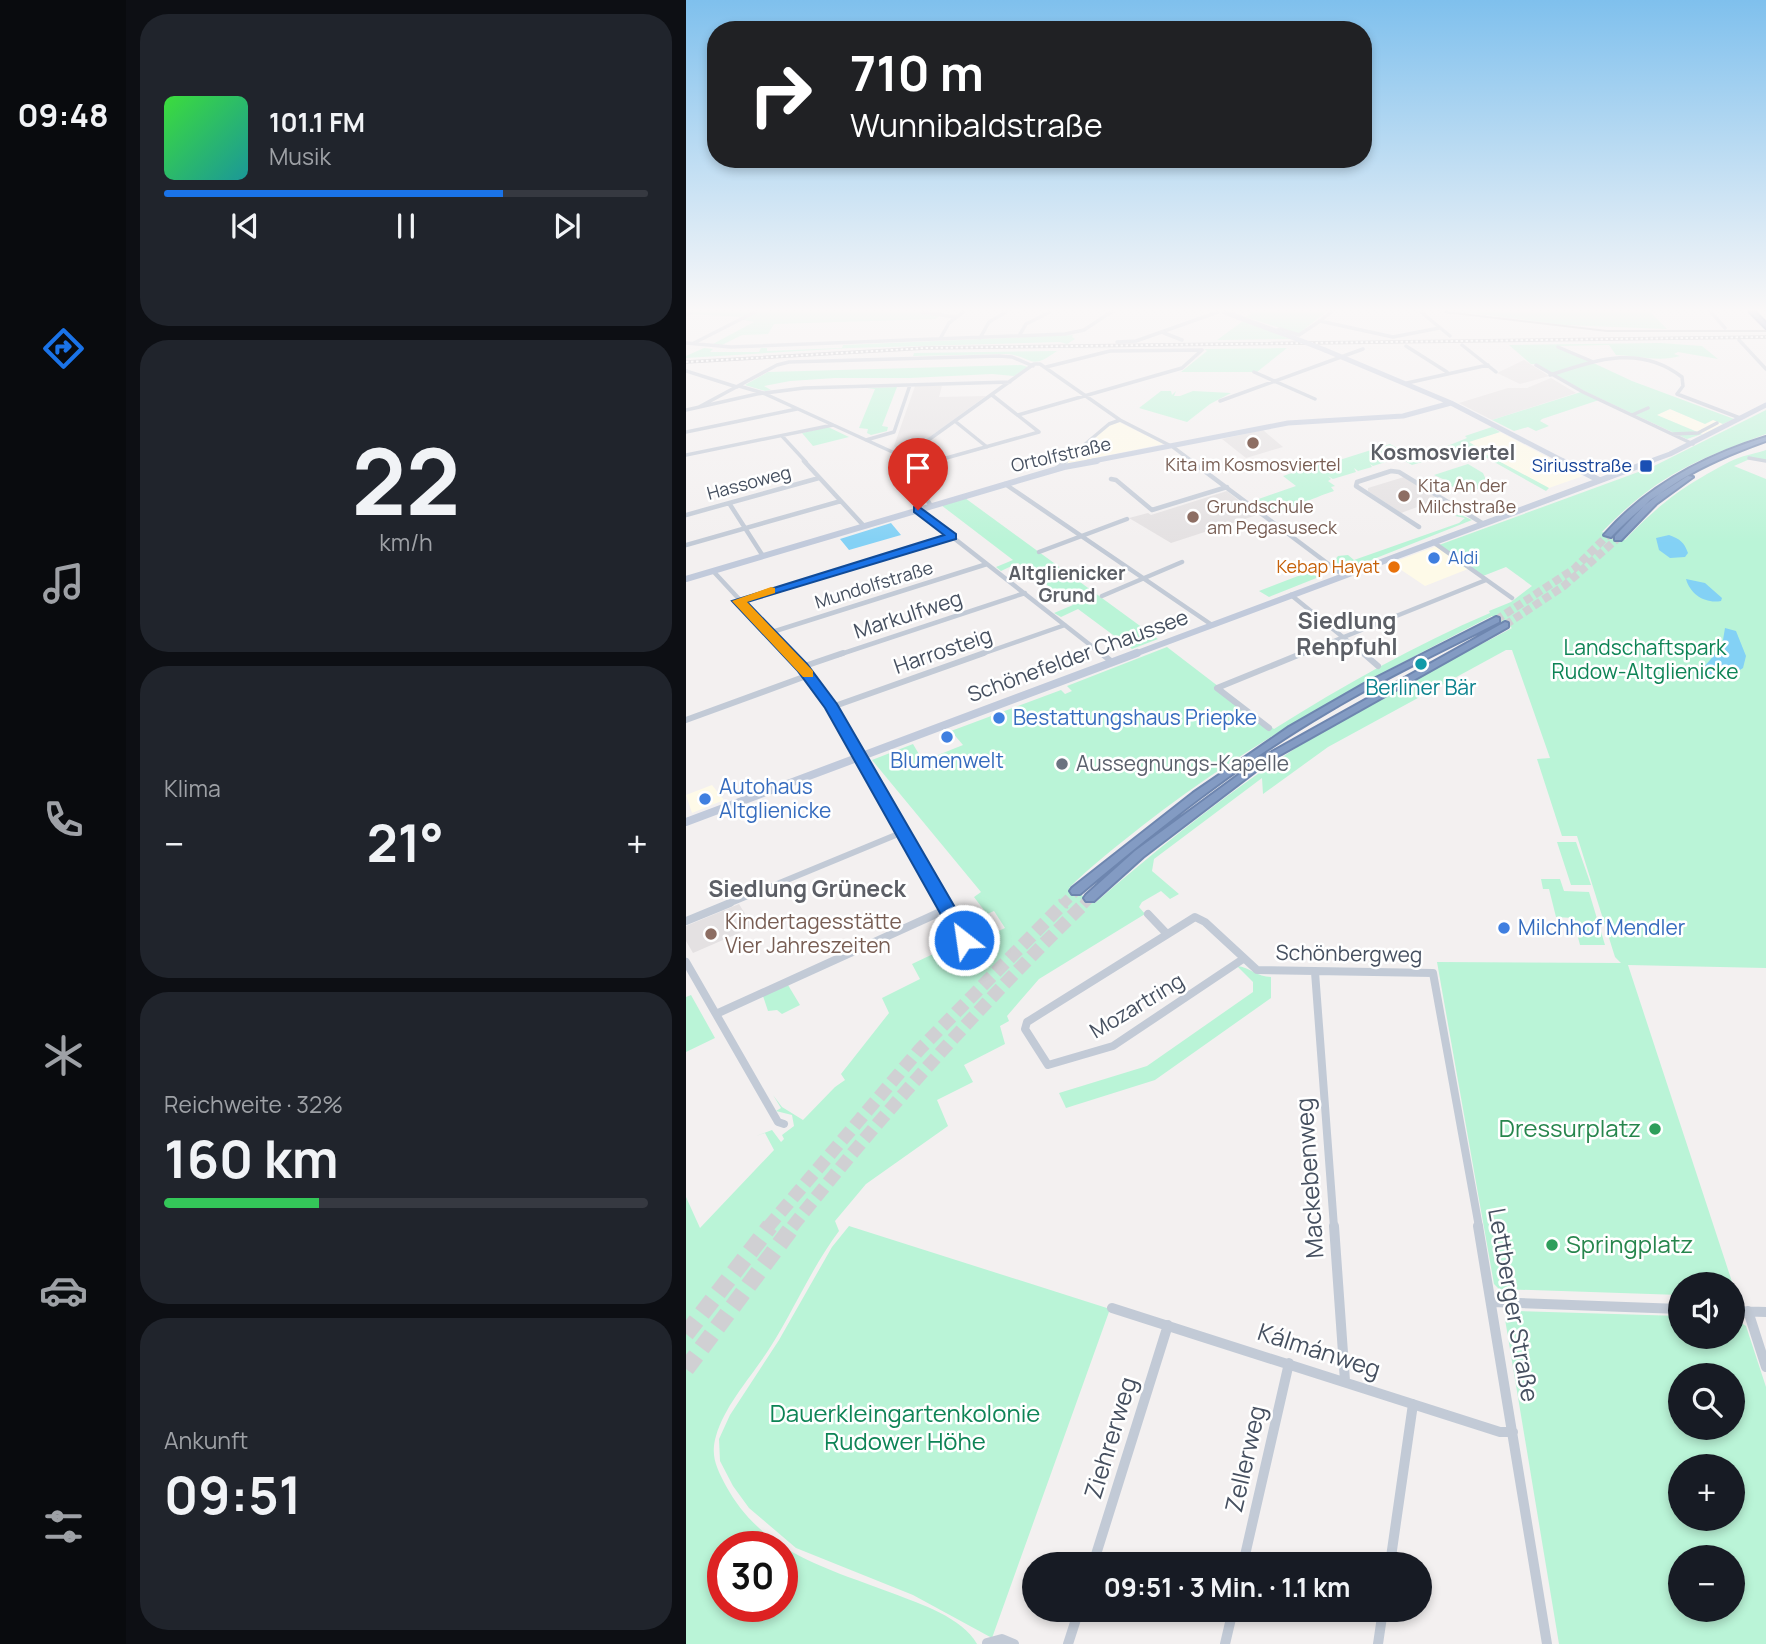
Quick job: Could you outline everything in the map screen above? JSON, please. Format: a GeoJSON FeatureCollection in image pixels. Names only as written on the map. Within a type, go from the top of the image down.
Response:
{"type":"FeatureCollection","features":[{"type":"Feature","properties":{"kind":"highway"},"geometry":{"type":"LineString","coordinates":[[1608,535],[1644,499],[1690,469],[1766,438]]}},
{"type":"Feature","properties":{"kind":"highway"},"geometry":{"type":"LineString","coordinates":[[1618,538],[1653,502],[1683,481],[1728,458],[1766,446]]}},
{"type":"Feature","properties":{"kind":"highway"},"geometry":{"type":"LineString","coordinates":[[1076,891],[1181,806],[1255,753],[1327,708],[1500,623],[1266,759],[1139,854],[1090,898]]}},
{"type":"Feature","properties":{"kind":"main road","name":"Schönefelder Chaussee"},"geometry":{"type":"LineString","coordinates":[[861,757],[1112,662]]}},
{"type":"Feature","properties":{"kind":"street"},"geometry":{"type":"LineString","coordinates":[[699,407],[735,389]]}},
{"type":"Feature","properties":{"kind":"street"},"geometry":{"type":"LineString","coordinates":[[745,389],[763,393],[902,458],[931,506]]}},
{"type":"Feature","properties":{"kind":"street"},"geometry":{"type":"LineString","coordinates":[[686,410],[763,393],[810,389]]}},
{"type":"Feature","properties":{"kind":"street"},"geometry":{"type":"LineString","coordinates":[[866,440],[894,432],[910,389]]}},
{"type":"Feature","properties":{"kind":"street"},"geometry":{"type":"LineString","coordinates":[[902,458],[1001,389]]}},
{"type":"Feature","properties":{"kind":"street"},"geometry":{"type":"LineString","coordinates":[[1075,389],[1120,420],[1173,447],[1343,575]]}},
{"type":"Feature","properties":{"kind":"street"},"geometry":{"type":"LineString","coordinates":[[1018,415],[1113,389]]}},
{"type":"Feature","properties":{"kind":"street"},"geometry":{"type":"LineString","coordinates":[[1220,401],[1254,389]]}},
{"type":"Feature","properties":{"kind":"street"},"geometry":{"type":"LineString","coordinates":[[1292,389],[1315,399]]}},
{"type":"Feature","properties":{"kind":"street"},"geometry":{"type":"LineString","coordinates":[[1420,389],[1599,480]]}},
{"type":"Feature","properties":{"kind":"street"},"geometry":{"type":"LineString","coordinates":[[1578,389],[1693,444]]}},
{"type":"Feature","properties":{"kind":"street"},"geometry":{"type":"LineString","coordinates":[[1681,389],[1677,394],[1740,418]]}},
{"type":"Feature","properties":{"kind":"street"},"geometry":{"type":"LineString","coordinates":[[909,469],[1040,432],[992,395]]}},
{"type":"Feature","properties":{"kind":"street","name":"Ortolfstraße"},"geometry":{"type":"LineString","coordinates":[[686,579],[1056,469],[1288,422],[1403,416],[1451,403]]}},
{"type":"Feature","properties":{"kind":"street","name":"Schönefelder Chaussee"},"geometry":{"type":"LineString","coordinates":[[1112,662],[1693,444],[1766,404]]}},
{"type":"Feature","properties":{"kind":"street"},"geometry":{"type":"LineString","coordinates":[[1632,415],[1648,408]]}},
{"type":"Feature","properties":{"kind":"street"},"geometry":{"type":"LineString","coordinates":[[686,432],[798,409]]}},
{"type":"Feature","properties":{"kind":"street"},"geometry":{"type":"LineString","coordinates":[[1056,469],[1109,424],[1120,420]]}},
{"type":"Feature","properties":{"kind":"street"},"geometry":{"type":"LineString","coordinates":[[956,422],[987,447]]}},
{"type":"Feature","properties":{"kind":"street"},"geometry":{"type":"LineString","coordinates":[[1672,434],[1696,434],[1717,423]]}},
{"type":"Feature","properties":{"kind":"street"},"geometry":{"type":"LineString","coordinates":[[686,456],[833,425]]}},
{"type":"Feature","properties":{"kind":"street"},"geometry":{"type":"LineString","coordinates":[[782,436],[864,526]]}},
{"type":"Feature","properties":{"kind":"street"},"geometry":{"type":"LineString","coordinates":[[1749,458],[1766,461]]}},
{"type":"Feature","properties":{"kind":"street"},"geometry":{"type":"LineString","coordinates":[[1419,527],[1356,486],[1357,482],[1391,471],[1399,472],[1482,523]]}},
{"type":"Feature","properties":{"kind":"street","name":"Hassoweg"},"geometry":{"type":"LineString","coordinates":[[686,515],[819,478]]}},
{"type":"Feature","properties":{"kind":"street"},"geometry":{"type":"LineString","coordinates":[[1111,479],[1116,480],[1152,510],[1227,487]]}},
{"type":"Feature","properties":{"kind":"street"},"geometry":{"type":"LineString","coordinates":[[1005,484],[1212,625]]}},
{"type":"Feature","properties":{"kind":"street"},"geometry":{"type":"LineString","coordinates":[[686,545],[841,501]]}},
{"type":"Feature","properties":{"kind":"street"},"geometry":{"type":"LineString","coordinates":[[729,503],[763,556]]}},
{"type":"Feature","properties":{"kind":"street"},"geometry":{"type":"LineString","coordinates":[[918,510],[1112,662]]}},
{"type":"Feature","properties":{"kind":"street"},"geometry":{"type":"LineString","coordinates":[[1039,552],[1127,519]]}},
{"type":"Feature","properties":{"kind":"street"},"geometry":{"type":"LineString","coordinates":[[738,601],[952,537]]}},
{"type":"Feature","properties":{"kind":"street"},"geometry":{"type":"LineString","coordinates":[[1433,542],[1512,598]]}},
{"type":"Feature","properties":{"kind":"street"},"geometry":{"type":"LineString","coordinates":[[1102,596],[1182,562]]}},
{"type":"Feature","properties":{"kind":"street","name":"Mundolfstraße"},"geometry":{"type":"LineString","coordinates":[[769,633],[987,564]]}},
{"type":"Feature","properties":{"kind":"street"},"geometry":{"type":"LineString","coordinates":[[713,571],[802,667],[832,707],[964,940]]}},
{"type":"Feature","properties":{"kind":"street"},"geometry":{"type":"LineString","coordinates":[[1269,728],[1217,688],[1486,580]]}},
{"type":"Feature","properties":{"kind":"street","name":"Markulfweg"},"geometry":{"type":"LineString","coordinates":[[802,667],[1025,593]]}},
{"type":"Feature","properties":{"kind":"street"},"geometry":{"type":"LineString","coordinates":[[1291,595],[1378,666]]}},
{"type":"Feature","properties":{"kind":"street","name":"Harrosteig"},"geometry":{"type":"LineString","coordinates":[[832,707],[1065,625]]}},
{"type":"Feature","properties":{"kind":"street"},"geometry":{"type":"LineString","coordinates":[[686,720],[808,675]]}},
{"type":"Feature","properties":{"kind":"street","name":"Schönefelder Chaussee"},"geometry":{"type":"LineString","coordinates":[[686,822],[861,757]]}},
{"type":"Feature","properties":{"kind":"street"},"geometry":{"type":"LineString","coordinates":[[686,922],[903,832]]}},
{"type":"Feature","properties":{"kind":"street"},"geometry":{"type":"LineString","coordinates":[[716,1014],[947,909]]}},
{"type":"Feature","properties":{"kind":"street"},"geometry":{"type":"LineString","coordinates":[[1148,914],[1167,934]]}},
{"type":"Feature","properties":{"kind":"street","name":"Mozartring"},"geometry":{"type":"LineString","coordinates":[[1243,959],[1113,1046],[1052,1066],[1046,1064],[1025,1029],[1027,1022],[1195,917],[1257,970],[1265,971]]}},
{"type":"Feature","properties":{"kind":"street"},"geometry":{"type":"LineString","coordinates":[[686,962],[778,1122],[784,1125]]}},
{"type":"Feature","properties":{"kind":"street","name":"Schönbergweg"},"geometry":{"type":"LineString","coordinates":[[1265,971],[1433,973]]}},
{"type":"Feature","properties":{"kind":"street","name":"Mackebenweg"},"geometry":{"type":"LineString","coordinates":[[1315,972],[1345,1381]]}},
{"type":"Feature","properties":{"kind":"street","name":"Lettberger Straße"},"geometry":{"type":"LineString","coordinates":[[1433,973],[1492,1302],[1547,1644]]}},
{"type":"Feature","properties":{"kind":"street"},"geometry":{"type":"LineString","coordinates":[[1492,1302],[1668,1309]]}},
{"type":"Feature","properties":{"kind":"street","name":"Kálmánweg"},"geometry":{"type":"LineString","coordinates":[[1112,1308],[1500,1432],[1513,1432]]}},
{"type":"Feature","properties":{"kind":"street"},"geometry":{"type":"LineString","coordinates":[[1766,1312],[1748,1311],[1766,1367]]}},
{"type":"Feature","properties":{"kind":"street","name":"Ziehrerweg"},"geometry":{"type":"LineString","coordinates":[[1097,1552],[1168,1325]]}},
{"type":"Feature","properties":{"kind":"street","name":"Zellerweg"},"geometry":{"type":"LineString","coordinates":[[1246,1552],[1289,1363]]}},
{"type":"Feature","properties":{"kind":"street"},"geometry":{"type":"LineString","coordinates":[[1392,1552],[1413,1404]]}},
{"type":"Feature","properties":{"kind":"street"},"geometry":{"type":"LineString","coordinates":[[1068,1644],[1075,1622]]}},
{"type":"Feature","properties":{"kind":"street"},"geometry":{"type":"LineString","coordinates":[[1225,1644],[1230,1622]]}},
{"type":"Feature","properties":{"kind":"street"},"geometry":{"type":"LineString","coordinates":[[1378,1644],[1381,1622]]}},
{"type":"Feature","properties":{"kind":"street"},"geometry":{"type":"LineString","coordinates":[[987,1643],[1002,1639],[1014,1644]]}},
{"type":"Feature","properties":{"kind":"shaded area"},"geometry":{"type":"Polygon","coordinates":[[[914,389],[941,389],[939,397],[986,396],[905,455],[894,446],[914,389]]]}},
{"type":"Feature","properties":{"kind":"shaded area"},"geometry":{"type":"Polygon","coordinates":[[[1506,389],[1569,389],[1576,393],[1492,420],[1459,403],[1506,389]]]}},
{"type":"Feature","properties":{"kind":"shaded area"},"geometry":{"type":"Polygon","coordinates":[[[1670,409],[1705,424],[1713,420],[1723,424],[1703,434],[1656,415],[1670,409]]]}},
{"type":"Feature","properties":{"kind":"shaded area"},"geometry":{"type":"Polygon","coordinates":[[[1119,422],[1163,444],[1060,465],[1111,425],[1119,422]]]}},
{"type":"Feature","properties":{"kind":"shaded area","name":"Kita im Kosmosviertel"},"geometry":{"type":"Polygon","coordinates":[[[1263,430],[1283,447],[1246,458],[1222,439],[1263,430]]]}},
{"type":"Feature","properties":{"kind":"shaded area"},"geometry":{"type":"Polygon","coordinates":[[[1500,432],[1583,476],[1549,488],[1479,451],[1468,442],[1500,432]]]}},
{"type":"Feature","properties":{"kind":"shaded area","name":"Kita An der Milchstraße"},"geometry":{"type":"Polygon","coordinates":[[[1404,477],[1439,499],[1401,513],[1368,491],[1368,488],[1404,477]]]}},
{"type":"Feature","properties":{"kind":"shaded area","name":"Grundschule am Pegasuseck"},"geometry":{"type":"Polygon","coordinates":[[[1227,491],[1257,515],[1171,543],[1129,518],[1148,513],[1151,515],[1227,491]]]}},
{"type":"Feature","properties":{"kind":"shaded area"},"geometry":{"type":"Polygon","coordinates":[[[1437,546],[1468,569],[1425,586],[1391,563],[1437,546]]]}},
{"type":"Feature","properties":{"kind":"shaded area","name":"Autohaus Altglienicke"},"geometry":{"type":"Polygon","coordinates":[[[712,785],[724,800],[692,813],[686,795],[712,785]]]}},
{"type":"Feature","properties":{"kind":"shaded area","name":"Kindertagesstätte Vier Jahreszeiten"},"geometry":{"type":"Polygon","coordinates":[[[739,904],[753,927],[693,953],[686,941],[686,926],[739,904]]]}},
{"type":"Feature","properties":{"kind":"green space"},"geometry":{"type":"Polygon","coordinates":[[[873,389],[896,389],[882,426],[888,427],[887,431],[871,435],[867,433],[868,429],[859,428],[875,389],[873,389]]]}},
{"type":"Feature","properties":{"kind":"green space"},"geometry":{"type":"Polygon","coordinates":[[[1580,389],[1653,389],[1734,419],[1723,424],[1713,420],[1705,424],[1670,409],[1657,415],[1702,434],[1687,439],[1580,389]]]}},
{"type":"Feature","properties":{"kind":"green space"},"geometry":{"type":"Polygon","coordinates":[[[1161,391],[1171,391],[1172,395],[1176,391],[1174,396],[1193,391],[1231,393],[1210,404],[1187,422],[1139,408],[1161,391]]]}},
{"type":"Feature","properties":{"kind":"green space"},"geometry":{"type":"Polygon","coordinates":[[[1581,392],[1599,400],[1542,419],[1540,421],[1549,426],[1536,431],[1528,427],[1514,431],[1492,420],[1581,392]]]}},
{"type":"Feature","properties":{"kind":"green space","name":"Landschaftspark Rudow-Altglienicke"},"geometry":{"type":"Polygon","coordinates":[[[1766,410],[1766,434],[1697,462],[1659,483],[1602,532],[1625,540],[1662,505],[1686,487],[1733,460],[1766,450],[1766,460],[1752,458],[1734,466],[1766,479],[1766,968],[1628,965],[1729,1272],[1668,1272],[1668,1295],[1499,1289],[1494,1284],[1437,962],[1621,963],[1615,957],[1577,836],[1562,836],[1537,759],[1550,758],[1512,650],[1506,650],[1328,747],[1263,794],[1262,778],[1154,859],[1152,871],[1179,894],[1170,899],[1161,891],[1142,902],[1139,907],[1145,914],[1039,979],[1007,1016],[1009,1021],[1000,1026],[1005,1044],[964,1065],[973,1082],[937,1100],[948,1126],[866,1184],[835,1221],[839,1231],[820,1259],[771,1346],[720,1424],[714,1443],[715,1462],[741,1509],[763,1531],[707,1531],[707,1622],[798,1622],[798,1555],[939,1612],[961,1626],[977,1644],[686,1644],[686,1197],[700,1228],[774,1150],[765,1133],[756,1136],[772,1130],[781,1142],[784,1139],[782,1135],[794,1126],[792,1115],[776,1111],[781,1108],[773,1095],[782,1107],[803,1120],[845,1080],[841,1074],[889,1013],[882,998],[920,979],[912,964],[967,938],[973,947],[991,939],[990,935],[1005,928],[994,911],[987,914],[974,897],[981,892],[872,760],[913,744],[923,761],[963,745],[951,731],[1061,690],[1065,694],[1072,691],[1067,686],[1167,647],[1274,729],[1380,666],[1511,602],[1532,586],[1506,567],[1483,576],[1439,545],[1652,467],[1766,410]],[[1492,616],[1311,713],[1183,795],[1095,864],[1069,888],[1095,903],[1215,805],[1278,760],[1384,694],[1512,628],[1492,616]]]}},
{"type":"Feature","properties":{"kind":"green space"},"geometry":{"type":"Polygon","coordinates":[[[828,427],[849,437],[813,446],[802,433],[828,427]]]}},
{"type":"Feature","properties":{"kind":"green space"},"geometry":{"type":"Polygon","coordinates":[[[1492,427],[1500,432],[1469,442],[1482,450],[1480,451],[1549,488],[1546,491],[1469,448],[1412,465],[1394,455],[1388,457],[1392,460],[1373,466],[1370,464],[1372,467],[1358,471],[1354,468],[1356,472],[1333,479],[1328,476],[1331,479],[1328,481],[1335,486],[1331,487],[1334,491],[1276,512],[1266,510],[1253,501],[1296,486],[1283,476],[1327,461],[1330,463],[1390,444],[1408,454],[1440,449],[1467,438],[1465,436],[1492,427]]]}},
{"type":"Feature","properties":{"kind":"green space"},"geometry":{"type":"Polygon","coordinates":[[[1468,464],[1483,473],[1487,482],[1497,484],[1489,486],[1483,482],[1487,486],[1460,490],[1434,475],[1468,464]]]}},
{"type":"Feature","properties":{"kind":"green space"},"geometry":{"type":"Polygon","coordinates":[[[965,498],[1158,639],[1132,649],[1078,609],[1061,617],[1054,613],[1073,605],[1018,563],[1001,571],[996,567],[1013,560],[941,505],[965,498]]]}},
{"type":"Feature","properties":{"kind":"green space"},"geometry":{"type":"Polygon","coordinates":[[[1459,514],[1472,520],[1351,568],[1342,567],[1334,561],[1338,556],[1348,555],[1354,560],[1459,523],[1465,518],[1455,516],[1459,514]]]}},
{"type":"Feature","properties":{"kind":"green space"},"geometry":{"type":"Polygon","coordinates":[[[1311,571],[1319,577],[1269,597],[1259,591],[1311,571]]]}},
{"type":"Feature","properties":{"kind":"green space"},"geometry":{"type":"Polygon","coordinates":[[[1557,842],[1576,842],[1591,885],[1571,885],[1557,842]]]}},
{"type":"Feature","properties":{"kind":"green space"},"geometry":{"type":"Polygon","coordinates":[[[1541,879],[1560,879],[1564,891],[1589,892],[1605,945],[1580,945],[1573,918],[1556,917],[1549,889],[1543,889],[1541,879]]]}},
{"type":"Feature","properties":{"kind":"green space"},"geometry":{"type":"Polygon","coordinates":[[[1237,966],[1271,977],[1271,998],[1155,1080],[1066,1108],[1059,1093],[1147,1066],[1253,992],[1253,982],[1237,966]]]}},
{"type":"Feature","properties":{"kind":"green space"},"geometry":{"type":"Polygon","coordinates":[[[788,985],[800,1005],[782,1014],[777,1010],[768,1011],[763,996],[788,985]]]}},
{"type":"Feature","properties":{"kind":"green space"},"geometry":{"type":"Polygon","coordinates":[[[691,995],[715,1038],[686,1052],[686,997],[691,995]]]}},
{"type":"Feature","properties":{"kind":"green space","name":"Dauerkleingartenkolonie Rudower Höhe"},"geometry":{"type":"Polygon","coordinates":[[[849,1226],[1110,1309],[992,1638],[913,1595],[798,1549],[798,1531],[776,1531],[749,1508],[720,1461],[719,1439],[730,1415],[779,1340],[832,1247],[849,1226]]]}},
{"type":"Feature","properties":{"kind":"green space"},"geometry":{"type":"Polygon","coordinates":[[[1515,1311],[1668,1316],[1668,1349],[1745,1349],[1745,1325],[1766,1387],[1766,1644],[1559,1644],[1505,1319],[1515,1311]]]}},
{"type":"Feature","properties":{"kind":"water"},"geometry":{"type":"Polygon","coordinates":[[[891,523],[901,535],[849,550],[840,539],[891,523]]]}},
{"type":"Feature","properties":{"kind":"water"},"geometry":{"type":"Polygon","coordinates":[[[1669,535],[1683,544],[1688,553],[1685,557],[1670,558],[1659,550],[1656,538],[1669,535]]]}},
{"type":"Feature","properties":{"kind":"water"},"geometry":{"type":"Polygon","coordinates":[[[1686,579],[1705,583],[1722,598],[1721,601],[1709,601],[1699,597],[1686,579]]]}},
{"type":"Feature","properties":{"kind":"water"},"geometry":{"type":"Polygon","coordinates":[[[1725,628],[1736,631],[1746,656],[1743,668],[1717,678],[1704,667],[1722,646],[1725,628]]]}},
{"type":"Feature","properties":{"kind":"tunnel"},"geometry":{"type":"LineString","coordinates":[[1496,620],[1574,569],[1608,535]]}},
{"type":"Feature","properties":{"kind":"tunnel"},"geometry":{"type":"LineString","coordinates":[[1505,625],[1564,586],[1618,538]]}},
{"type":"Feature","properties":{"kind":"tunnel"},"geometry":{"type":"LineString","coordinates":[[1064,903],[1076,891]]}},
{"type":"Feature","properties":{"kind":"tunnel"},"geometry":{"type":"LineString","coordinates":[[1085,903],[1090,898]]}},
{"type":"Feature","properties":{"kind":"tunnel"},"geometry":{"type":"LineString","coordinates":[[768,1227],[920,1049],[1064,903]]}},
{"type":"Feature","properties":{"kind":"tunnel"},"geometry":{"type":"LineString","coordinates":[[792,1227],[933,1060],[1085,903]]}},
{"type":"Feature","properties":{"kind":"tunnel"},"geometry":{"type":"LineString","coordinates":[[686,1334],[770,1226]]}},
{"type":"Feature","properties":{"kind":"tunnel"},"geometry":{"type":"LineString","coordinates":[[686,1369],[793,1226]]}},
{"type":"Feature","properties":{"kind":"slow traffic"},"geometry":{"type":"LineString","coordinates":[[771,591],[738,601],[808,674]]}},
{"type":"Feature","properties":{"kind":"place","name":"Kita im Kosmosviertel"},"geometry":{"type":"Point","coordinates":[1253,443]}},
{"type":"Feature","properties":{"kind":"place","name":"Siriusstraße"},"geometry":{"type":"Point","coordinates":[1646,466]}},
{"type":"Feature","properties":{"kind":"place","name":"Kita An der Milchstraße"},"geometry":{"type":"Point","coordinates":[1404,496]}},
{"type":"Feature","properties":{"kind":"place","name":"Grundschule am Pegasuseck"},"geometry":{"type":"Point","coordinates":[1193,517]}},
{"type":"Feature","properties":{"kind":"place","name":"Aldi"},"geometry":{"type":"Point","coordinates":[1434,558]}},
{"type":"Feature","properties":{"kind":"place","name":"Kebap Hayat"},"geometry":{"type":"Point","coordinates":[1394,567]}},
{"type":"Feature","properties":{"kind":"place","name":"Berliner Bär"},"geometry":{"type":"Point","coordinates":[1421,664]}},
{"type":"Feature","properties":{"kind":"place","name":"Bestattungshaus Priepke"},"geometry":{"type":"Point","coordinates":[999,718]}},
{"type":"Feature","properties":{"kind":"place","name":"Blumenwelt"},"geometry":{"type":"Point","coordinates":[947,737]}},
{"type":"Feature","properties":{"kind":"place","name":"Aussegnungs-Kapelle"},"geometry":{"type":"Point","coordinates":[1062,764]}},
{"type":"Feature","properties":{"kind":"place","name":"Autohaus Altglienicke"},"geometry":{"type":"Point","coordinates":[705,799]}},
{"type":"Feature","properties":{"kind":"place","name":"Milchhof Mendler"},"geometry":{"type":"Point","coordinates":[1504,928]}},
{"type":"Feature","properties":{"kind":"place","name":"Kindertagesstätte Vier Jahreszeiten"},"geometry":{"type":"Point","coordinates":[711,934]}},
{"type":"Feature","properties":{"kind":"place","name":"Dressurplatz"},"geometry":{"type":"Point","coordinates":[1655,1129]}},
{"type":"Feature","properties":{"kind":"place","name":"Springplatz"},"geometry":{"type":"Point","coordinates":[1552,1245]}},
{"type":"Feature","properties":{"kind":"district","name":"Kosmosviertel"},"geometry":{"type":"Point","coordinates":[1443,453]}},
{"type":"Feature","properties":{"kind":"district","name":"Altglienicker Grund"},"geometry":{"type":"Point","coordinates":[1067,584]}},
{"type":"Feature","properties":{"kind":"district","name":"Siedlung Rehpfuhl"},"geometry":{"type":"Point","coordinates":[1347,634]}},
{"type":"Feature","properties":{"kind":"district","name":"Siedlung Grüneck"},"geometry":{"type":"Point","coordinates":[807,889]}},
{"type":"Feature","properties":{"kind":"route"},"geometry":{"type":"LineString","coordinates":[[918,510],[952,537],[738,601],[802,667],[832,707],[964,940]]}}]}
